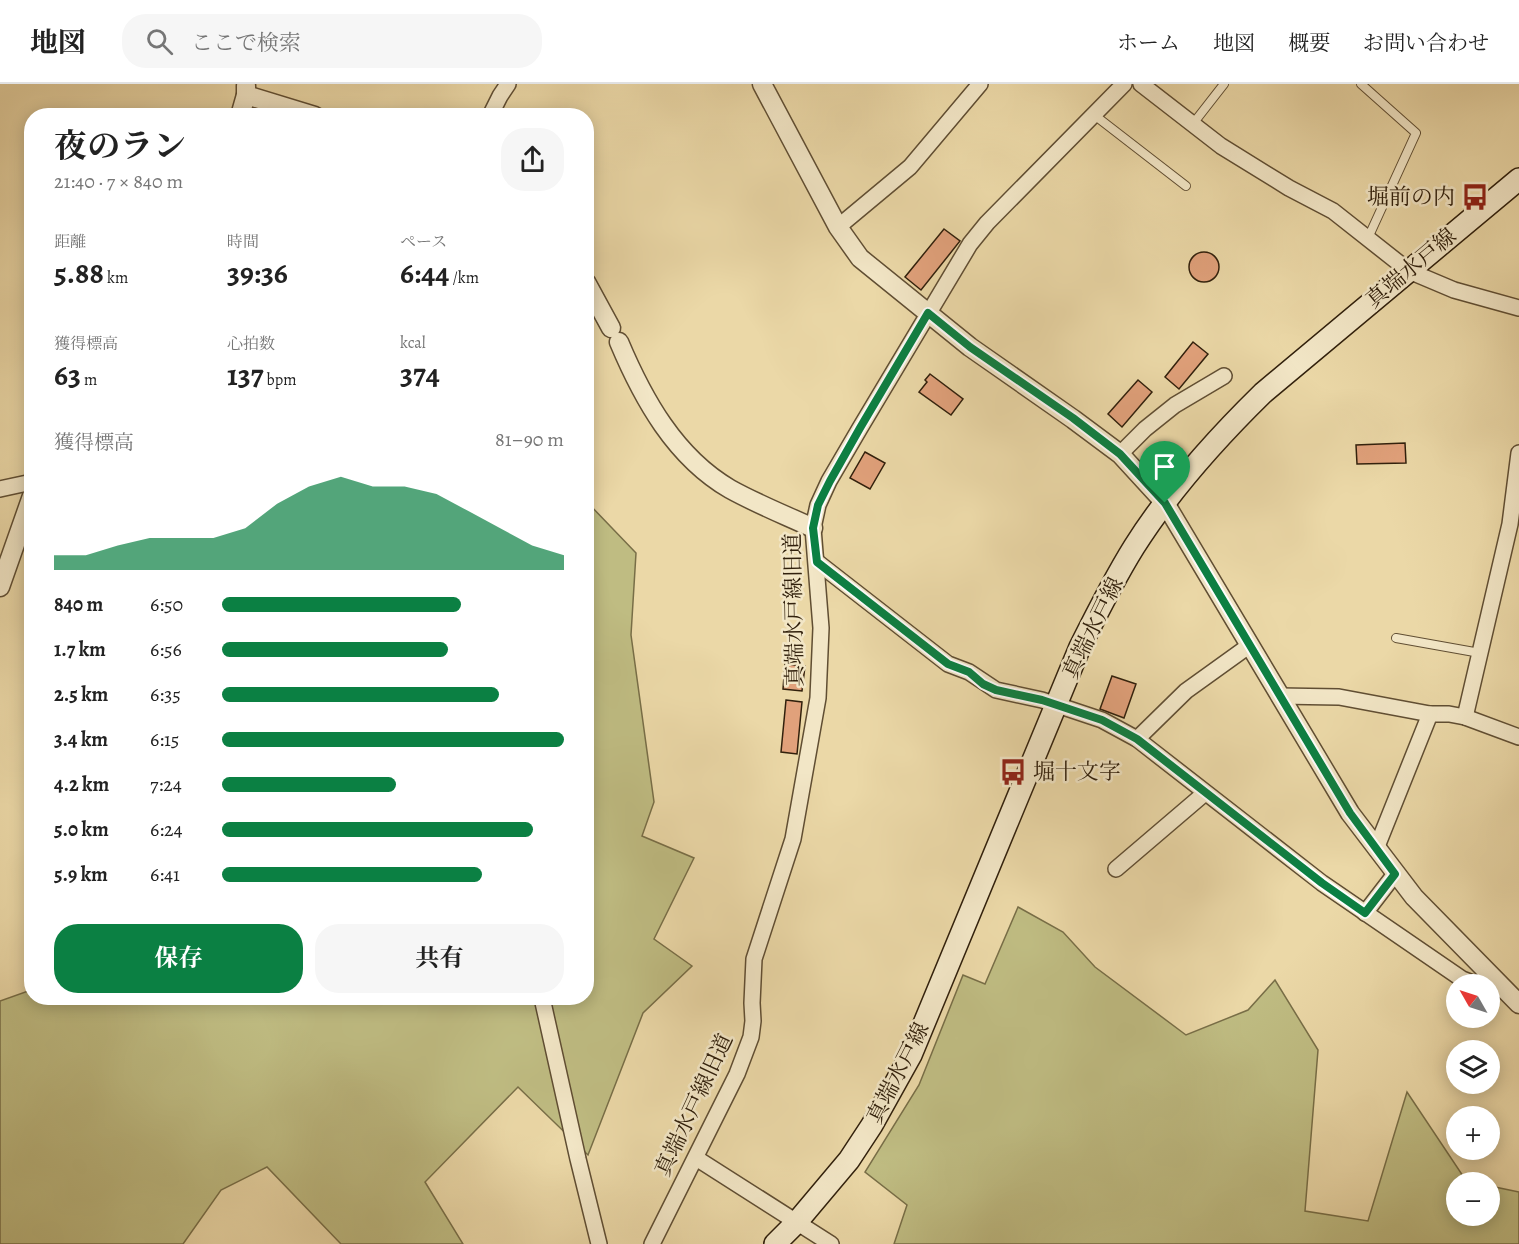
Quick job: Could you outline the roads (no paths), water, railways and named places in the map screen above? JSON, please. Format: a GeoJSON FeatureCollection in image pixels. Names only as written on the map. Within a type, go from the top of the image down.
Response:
{"type":"FeatureCollection","features":[{"type":"Feature","properties":{"kind":"main road","name":"真端水戸線"},"geometry":{"type":"LineString","coordinates":[[775,1244],[796,1223],[849,1160],[872,1125],[911,1055],[1080,647],[1134,547],[1165,503],[1224,431],[1263,393],[1519,179]]}},
{"type":"Feature","properties":{"kind":"street"},"geometry":{"type":"LineString","coordinates":[[494,108],[508,84]]}},
{"type":"Feature","properties":{"kind":"street"},"geometry":{"type":"LineString","coordinates":[[762,84],[838,227],[860,258],[970,347],[1073,418],[1120,454],[1165,503],[1350,813],[1414,897],[1484,974]]}},
{"type":"Feature","properties":{"kind":"street"},"geometry":{"type":"LineString","coordinates":[[838,227],[909,167],[980,84]]}},
{"type":"Feature","properties":{"kind":"street","name":"真端水戸線旧道"},"geometry":{"type":"LineString","coordinates":[[652,1244],[696,1158],[751,1037],[754,959],[793,839],[818,698],[821,628],[813,528],[818,505],[970,244],[1124,84]]}},
{"type":"Feature","properties":{"kind":"street"},"geometry":{"type":"LineString","coordinates":[[1141,84],[1221,146],[1289,188],[1333,211],[1409,271],[1454,290],[1519,308]]}},
{"type":"Feature","properties":{"kind":"street"},"geometry":{"type":"LineString","coordinates":[[242,108],[246,90],[294,108]]}},
{"type":"Feature","properties":{"kind":"street"},"geometry":{"type":"LineString","coordinates":[[594,297],[631,371],[663,428],[705,471],[737,492],[813,528]]}},
{"type":"Feature","properties":{"kind":"street"},"geometry":{"type":"LineString","coordinates":[[1120,454],[1145,429],[1175,405],[1224,376]]}},
{"type":"Feature","properties":{"kind":"street"},"geometry":{"type":"LineString","coordinates":[[1466,717],[1480,653],[1515,525],[1519,453]]}},
{"type":"Feature","properties":{"kind":"street"},"geometry":{"type":"LineString","coordinates":[[0,489],[24,484]]}},
{"type":"Feature","properties":{"kind":"street"},"geometry":{"type":"LineString","coordinates":[[0,587],[24,519]]}},
{"type":"Feature","properties":{"kind":"street"},"geometry":{"type":"LineString","coordinates":[[817,562],[948,664],[969,672],[983,684],[996,690],[1042,700],[1102,720],[1137,739],[1322,883],[1455,974]]}},
{"type":"Feature","properties":{"kind":"street"},"geometry":{"type":"LineString","coordinates":[[1137,739],[1186,691],[1250,645]]}},
{"type":"Feature","properties":{"kind":"street"},"geometry":{"type":"LineString","coordinates":[[1279,696],[1339,697],[1430,714],[1449,714],[1466,717],[1519,737]]}},
{"type":"Feature","properties":{"kind":"street"},"geometry":{"type":"LineString","coordinates":[[1376,849],[1430,714]]}},
{"type":"Feature","properties":{"kind":"street"},"geometry":{"type":"LineString","coordinates":[[1116,869],[1205,793]]}},
{"type":"Feature","properties":{"kind":"street"},"geometry":{"type":"LineString","coordinates":[[1365,913],[1395,874]]}},
{"type":"Feature","properties":{"kind":"street"},"geometry":{"type":"LineString","coordinates":[[1500,990],[1519,1004]]}},
{"type":"Feature","properties":{"kind":"street"},"geometry":{"type":"LineString","coordinates":[[545,1005],[599,1244]]}},
{"type":"Feature","properties":{"kind":"street"},"geometry":{"type":"LineString","coordinates":[[696,1158],[831,1244]]}},
{"type":"Feature","properties":{"kind":"lane"},"geometry":{"type":"LineString","coordinates":[[1192,125],[1224,84]]}},
{"type":"Feature","properties":{"kind":"lane"},"geometry":{"type":"LineString","coordinates":[[1361,84],[1416,133],[1368,238]]}},
{"type":"Feature","properties":{"kind":"lane"},"geometry":{"type":"LineString","coordinates":[[1093,114],[1186,186]]}},
{"type":"Feature","properties":{"kind":"lane"},"geometry":{"type":"LineString","coordinates":[[1396,638],[1480,653]]}},
{"type":"Feature","properties":{"kind":"place","name":"堀前の内"},"geometry":{"type":"Point","coordinates":[1475,197]}},
{"type":"Feature","properties":{"kind":"place","name":"堀十文字"},"geometry":{"type":"Point","coordinates":[1013,772]}}]}
